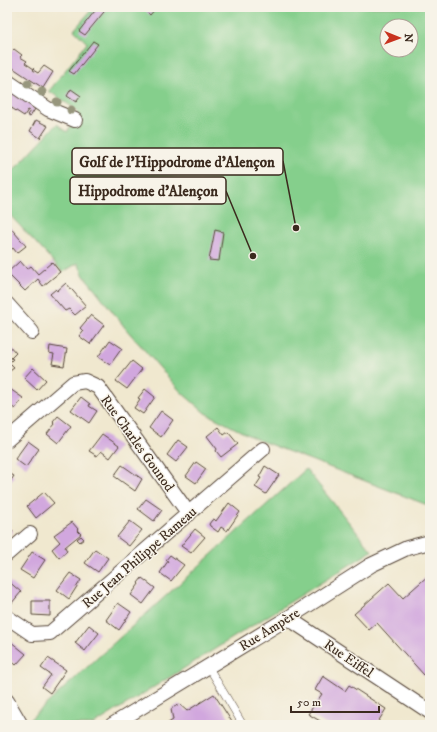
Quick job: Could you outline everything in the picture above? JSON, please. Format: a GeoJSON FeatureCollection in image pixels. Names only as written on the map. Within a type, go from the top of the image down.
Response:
{"type":"FeatureCollection","features":[{"type":"Feature","properties":{"kind":"street"},"geometry":{"type":"LineString","coordinates":[[7,81],[48,109],[75,120]]}},
{"type":"Feature","properties":{"kind":"street"},"geometry":{"type":"LineString","coordinates":[[7,304],[32,332]]}},
{"type":"Feature","properties":{"kind":"street","name":"Rue Charles Gounod"},"geometry":{"type":"LineString","coordinates":[[7,440],[73,383],[85,381],[98,387],[189,514]]}},
{"type":"Feature","properties":{"kind":"street","name":"Rue Jean Philippe Rameau"},"geometry":{"type":"LineString","coordinates":[[7,617],[32,634],[50,633],[263,449]]}},
{"type":"Feature","properties":{"kind":"street"},"geometry":{"type":"LineString","coordinates":[[7,554],[30,534]]}},
{"type":"Feature","properties":{"kind":"street","name":"Rue Ampère"},"geometry":{"type":"LineString","coordinates":[[112,725],[288,618],[371,565],[407,548],[430,542]]}},
{"type":"Feature","properties":{"kind":"street","name":"Rue Eiffel"},"geometry":{"type":"LineString","coordinates":[[288,618],[430,712]]}},
{"type":"Feature","properties":{"kind":"street"},"geometry":{"type":"LineString","coordinates":[[7,701],[21,725]]}},
{"type":"Feature","properties":{"kind":"lane"},"geometry":{"type":"LineString","coordinates":[[208,666],[243,725]]}},
{"type":"Feature","properties":{"kind":"green space"},"geometry":{"type":"Polygon","coordinates":[[[94,7],[430,7],[430,506],[256,439],[205,413],[181,392],[126,329],[84,276],[78,263],[63,272],[7,212],[7,177],[57,124],[67,132],[75,120],[78,111],[49,91],[87,43],[74,30],[94,7]]]}},
{"type":"Feature","properties":{"kind":"green space"},"geometry":{"type":"Polygon","coordinates":[[[306,469],[372,551],[93,725],[34,725],[30,719],[306,469]]]}},
{"type":"Feature","properties":{"kind":"building"},"geometry":{"type":"Polygon","coordinates":[[[98,7],[108,7],[85,35],[79,31],[98,7]]]}},
{"type":"Feature","properties":{"kind":"building"},"geometry":{"type":"Polygon","coordinates":[[[149,7],[157,7],[150,15],[146,11],[149,7]]]}},
{"type":"Feature","properties":{"kind":"building"},"geometry":{"type":"Polygon","coordinates":[[[93,41],[98,44],[74,74],[69,71],[93,41]]]}},
{"type":"Feature","properties":{"kind":"building"},"geometry":{"type":"Polygon","coordinates":[[[8,48],[12,51],[14,49],[22,55],[20,57],[27,61],[25,63],[38,73],[44,66],[53,72],[43,88],[7,64],[8,48]]]}},
{"type":"Feature","properties":{"kind":"building"},"geometry":{"type":"Polygon","coordinates":[[[71,89],[81,96],[76,102],[67,96],[71,89]]]}},
{"type":"Feature","properties":{"kind":"building"},"geometry":{"type":"Polygon","coordinates":[[[10,91],[32,105],[31,106],[35,109],[30,117],[27,115],[30,111],[28,110],[24,116],[10,107],[7,109],[7,96],[10,91]]]}},
{"type":"Feature","properties":{"kind":"building"},"geometry":{"type":"Polygon","coordinates":[[[36,120],[48,126],[40,138],[30,131],[36,120]]]}},
{"type":"Feature","properties":{"kind":"building"},"geometry":{"type":"Polygon","coordinates":[[[9,226],[26,246],[17,253],[13,248],[7,253],[7,227],[9,226]]]}},
{"type":"Feature","properties":{"kind":"building"},"geometry":{"type":"Polygon","coordinates":[[[215,230],[223,232],[219,261],[209,260],[215,230]]]}},
{"type":"Feature","properties":{"kind":"building"},"geometry":{"type":"Polygon","coordinates":[[[20,261],[27,269],[31,266],[38,274],[52,262],[60,272],[43,286],[38,279],[25,291],[7,273],[20,261]]]}},
{"type":"Feature","properties":{"kind":"building"},"geometry":{"type":"Polygon","coordinates":[[[66,283],[86,306],[75,315],[69,309],[65,311],[50,294],[56,289],[57,291],[66,283]]]}},
{"type":"Feature","properties":{"kind":"building"},"geometry":{"type":"Polygon","coordinates":[[[91,315],[104,325],[90,344],[79,336],[83,331],[80,328],[91,315]]]}},
{"type":"Feature","properties":{"kind":"building"},"geometry":{"type":"Polygon","coordinates":[[[110,340],[122,348],[110,365],[98,357],[110,340]]]}},
{"type":"Feature","properties":{"kind":"building"},"geometry":{"type":"Polygon","coordinates":[[[7,343],[16,353],[11,358],[13,359],[9,363],[14,368],[7,373],[7,343]]]}},
{"type":"Feature","properties":{"kind":"building"},"geometry":{"type":"Polygon","coordinates":[[[50,346],[67,349],[64,366],[52,364],[54,354],[49,353],[50,346]]]}},
{"type":"Feature","properties":{"kind":"building"},"geometry":{"type":"Polygon","coordinates":[[[132,361],[142,369],[127,389],[116,381],[132,361]]]}},
{"type":"Feature","properties":{"kind":"building"},"geometry":{"type":"Polygon","coordinates":[[[33,368],[46,380],[37,390],[24,378],[33,368]]]}},
{"type":"Feature","properties":{"kind":"building"},"geometry":{"type":"Polygon","coordinates":[[[7,387],[23,398],[15,409],[7,403],[7,387]]]}},
{"type":"Feature","properties":{"kind":"building"},"geometry":{"type":"Polygon","coordinates":[[[145,389],[155,397],[143,414],[134,408],[140,399],[138,398],[145,389]]]}},
{"type":"Feature","properties":{"kind":"building"},"geometry":{"type":"Polygon","coordinates":[[[81,397],[90,404],[89,406],[97,411],[89,423],[71,410],[81,397]]]}},
{"type":"Feature","properties":{"kind":"building"},"geometry":{"type":"Polygon","coordinates":[[[161,411],[173,420],[161,437],[149,428],[161,411]]]}},
{"type":"Feature","properties":{"kind":"building"},"geometry":{"type":"Polygon","coordinates":[[[58,416],[71,426],[58,443],[47,434],[55,424],[53,422],[58,416]]]}},
{"type":"Feature","properties":{"kind":"building"},"geometry":{"type":"Polygon","coordinates":[[[218,427],[224,435],[228,432],[238,444],[221,457],[207,436],[218,427]]]}},
{"type":"Feature","properties":{"kind":"building"},"geometry":{"type":"Polygon","coordinates":[[[102,434],[119,446],[110,458],[101,451],[97,456],[89,451],[102,434]]]}},
{"type":"Feature","properties":{"kind":"building"},"geometry":{"type":"Polygon","coordinates":[[[178,440],[188,447],[176,462],[167,455],[178,440]]]}},
{"type":"Feature","properties":{"kind":"building"},"geometry":{"type":"Polygon","coordinates":[[[28,441],[39,449],[26,467],[15,459],[28,441]]]}},
{"type":"Feature","properties":{"kind":"building"},"geometry":{"type":"Polygon","coordinates":[[[196,462],[206,469],[196,483],[186,476],[196,462]]]}},
{"type":"Feature","properties":{"kind":"building"},"geometry":{"type":"Polygon","coordinates":[[[122,465],[142,479],[135,491],[114,476],[122,465]]]}},
{"type":"Feature","properties":{"kind":"building"},"geometry":{"type":"Polygon","coordinates":[[[265,466],[279,475],[266,494],[255,487],[261,478],[259,477],[265,466]]]}},
{"type":"Feature","properties":{"kind":"building"},"geometry":{"type":"Polygon","coordinates":[[[7,472],[14,476],[7,486],[7,472]]]}},
{"type":"Feature","properties":{"kind":"building"},"geometry":{"type":"Polygon","coordinates":[[[44,492],[54,503],[36,518],[27,506],[44,492]]]}},
{"type":"Feature","properties":{"kind":"building"},"geometry":{"type":"Polygon","coordinates":[[[146,499],[162,510],[154,521],[138,509],[146,499]]]}},
{"type":"Feature","properties":{"kind":"building"},"geometry":{"type":"Polygon","coordinates":[[[229,503],[240,512],[227,531],[221,527],[218,532],[209,524],[214,519],[216,521],[229,503]]]}},
{"type":"Feature","properties":{"kind":"building"},"geometry":{"type":"Polygon","coordinates":[[[130,521],[142,530],[129,546],[117,537],[130,521]]]}},
{"type":"Feature","properties":{"kind":"building"},"geometry":{"type":"Polygon","coordinates":[[[72,522],[81,534],[65,547],[67,551],[59,558],[52,549],[60,542],[54,535],[72,522]]]}},
{"type":"Feature","properties":{"kind":"building"},"geometry":{"type":"Polygon","coordinates":[[[7,527],[13,531],[7,539],[7,527]]]}},
{"type":"Feature","properties":{"kind":"building"},"geometry":{"type":"Polygon","coordinates":[[[195,529],[205,537],[191,553],[181,546],[195,529]]]}},
{"type":"Feature","properties":{"kind":"building"},"geometry":{"type":"Polygon","coordinates":[[[81,536],[84,539],[80,542],[77,539],[81,536]]]}},
{"type":"Feature","properties":{"kind":"building"},"geometry":{"type":"Polygon","coordinates":[[[95,549],[108,558],[98,572],[85,563],[95,549]]]}},
{"type":"Feature","properties":{"kind":"building"},"geometry":{"type":"Polygon","coordinates":[[[32,552],[45,560],[33,578],[20,570],[32,552]]]}},
{"type":"Feature","properties":{"kind":"building"},"geometry":{"type":"Polygon","coordinates":[[[170,555],[184,565],[171,581],[160,573],[170,555]]]}},
{"type":"Feature","properties":{"kind":"building"},"geometry":{"type":"Polygon","coordinates":[[[70,573],[81,580],[69,599],[57,590],[70,573]]]}},
{"type":"Feature","properties":{"kind":"building"},"geometry":{"type":"Polygon","coordinates":[[[430,574],[430,670],[424,675],[377,623],[369,630],[354,614],[389,583],[403,598],[430,574]]]}},
{"type":"Feature","properties":{"kind":"building"},"geometry":{"type":"Polygon","coordinates":[[[142,578],[155,588],[143,604],[131,595],[142,578]]]}},
{"type":"Feature","properties":{"kind":"building"},"geometry":{"type":"Polygon","coordinates":[[[7,580],[21,592],[11,604],[7,601],[7,580]]]}},
{"type":"Feature","properties":{"kind":"building"},"geometry":{"type":"Polygon","coordinates":[[[32,601],[50,601],[50,616],[32,615],[32,601]]]}},
{"type":"Feature","properties":{"kind":"building"},"geometry":{"type":"Polygon","coordinates":[[[118,603],[131,612],[119,630],[106,620],[118,603]]]}},
{"type":"Feature","properties":{"kind":"building"},"geometry":{"type":"Polygon","coordinates":[[[89,625],[99,633],[85,651],[75,643],[89,625]]]}},
{"type":"Feature","properties":{"kind":"building"},"geometry":{"type":"Polygon","coordinates":[[[10,641],[26,654],[16,665],[7,657],[7,646],[10,641]]]}},
{"type":"Feature","properties":{"kind":"building"},"geometry":{"type":"Polygon","coordinates":[[[48,658],[66,670],[50,693],[42,687],[51,675],[41,668],[48,658]]]}},
{"type":"Feature","properties":{"kind":"building"},"geometry":{"type":"Polygon","coordinates":[[[323,676],[345,691],[349,685],[386,709],[376,725],[370,722],[369,725],[327,725],[308,714],[322,694],[315,690],[323,676]]]}},
{"type":"Feature","properties":{"kind":"building"},"geometry":{"type":"Polygon","coordinates":[[[214,694],[234,725],[165,725],[173,720],[171,709],[179,704],[187,711],[214,694]]]}},
{"type":"Feature","properties":{"kind":"place","name":"Golf de l’Hippodrome d’Alençon"},"geometry":{"type":"Point","coordinates":[296,228]}},
{"type":"Feature","properties":{"kind":"place","name":"Hippodrome d'Alençon"},"geometry":{"type":"Point","coordinates":[253,256]}}]}
